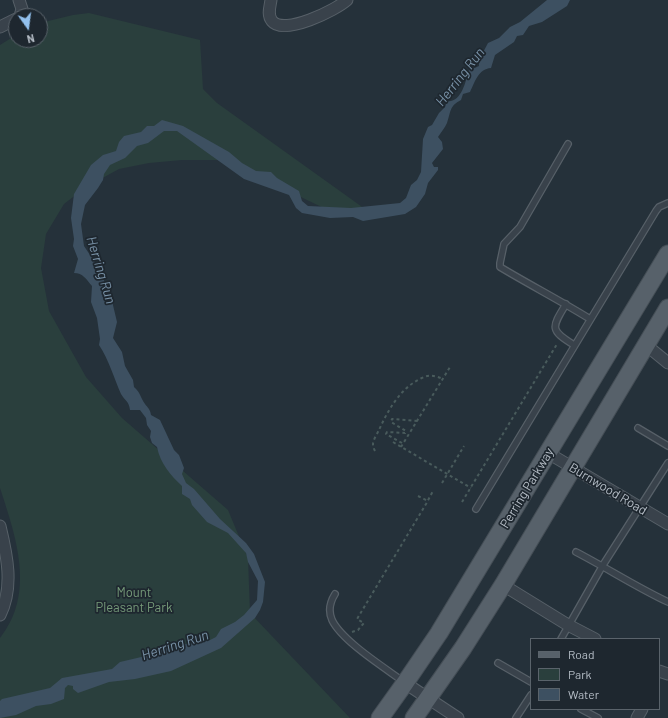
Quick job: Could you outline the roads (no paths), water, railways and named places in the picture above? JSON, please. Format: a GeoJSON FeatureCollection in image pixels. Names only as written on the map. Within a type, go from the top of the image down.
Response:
{"type":"FeatureCollection","features":[{"type":"Feature","properties":{"kind":"main road","name":"Perring Parkway"},"geometry":{"type":"LineString","coordinates":[[380,718],[406,683],[439,633],[668,254]]}},
{"type":"Feature","properties":{"kind":"main road"},"geometry":{"type":"LineString","coordinates":[[414,718],[429,698],[503,585],[668,308]]}},
{"type":"Feature","properties":{"kind":"street"},"geometry":{"type":"LineString","coordinates":[[271,0],[269,14],[271,20],[275,24],[281,26],[303,22],[316,17],[339,7],[347,0]]}},
{"type":"Feature","properties":{"kind":"street"},"geometry":{"type":"LineString","coordinates":[[646,345],[668,363]]}},
{"type":"Feature","properties":{"kind":"street","name":"Burnwood Road"},"geometry":{"type":"LineString","coordinates":[[548,453],[668,524]]}},
{"type":"Feature","properties":{"kind":"street"},"geometry":{"type":"LineString","coordinates":[[0,526],[7,562],[8,579],[7,596],[0,615]]}},
{"type":"Feature","properties":{"kind":"street"},"geometry":{"type":"LineString","coordinates":[[503,585],[568,625],[593,638]]}},
{"type":"Feature","properties":{"kind":"street"},"geometry":{"type":"LineString","coordinates":[[406,683],[458,718]]}},
{"type":"Feature","properties":{"kind":"lane"},"geometry":{"type":"LineString","coordinates":[[568,144],[520,227],[504,244],[500,267],[590,319]]}},
{"type":"Feature","properties":{"kind":"lane"},"geometry":{"type":"LineString","coordinates":[[476,509],[656,211],[659,207],[668,202]]}},
{"type":"Feature","properties":{"kind":"lane"},"geometry":{"type":"LineString","coordinates":[[566,304],[556,321],[555,328],[559,336],[574,345]]}},
{"type":"Feature","properties":{"kind":"lane"},"geometry":{"type":"LineString","coordinates":[[638,428],[668,446]]}},
{"type":"Feature","properties":{"kind":"lane"},"geometry":{"type":"LineString","coordinates":[[562,638],[603,566],[668,463]]}},
{"type":"Feature","properties":{"kind":"lane"},"geometry":{"type":"LineString","coordinates":[[576,552],[668,602]]}},
{"type":"Feature","properties":{"kind":"lane"},"geometry":{"type":"LineString","coordinates":[[334,594],[330,604],[330,610],[332,620],[335,625],[349,640],[406,683]]}},
{"type":"Feature","properties":{"kind":"lane"},"geometry":{"type":"LineString","coordinates":[[498,663],[530,681]]}},
{"type":"Feature","properties":{"kind":"lane"},"geometry":{"type":"LineString","coordinates":[[516,718],[530,697]]}},
{"type":"Feature","properties":{"kind":"lane"},"geometry":{"type":"LineString","coordinates":[[583,710],[598,718]]}},
{"type":"Feature","properties":{"kind":"water","name":"Herring Run"},"geometry":{"type":"Polygon","coordinates":[[[547,0],[570,0],[567,6],[542,22],[529,26],[523,35],[517,36],[514,42],[495,55],[491,68],[480,73],[470,92],[463,94],[461,100],[452,107],[446,125],[438,137],[442,142],[443,149],[432,163],[434,167],[438,167],[438,170],[428,183],[425,194],[416,207],[405,214],[363,221],[353,217],[330,218],[302,213],[296,208],[289,195],[244,179],[177,131],[164,131],[148,143],[137,146],[125,158],[110,165],[98,188],[85,205],[81,224],[84,246],[96,264],[96,271],[103,278],[112,301],[117,322],[113,338],[122,352],[125,366],[133,380],[134,387],[149,409],[151,415],[160,420],[174,450],[179,455],[184,468],[182,474],[186,483],[194,489],[220,519],[246,543],[254,554],[265,582],[263,602],[255,618],[221,648],[171,671],[135,679],[109,682],[78,693],[73,689],[73,686],[68,685],[65,688],[64,699],[51,704],[36,706],[16,715],[0,718],[0,701],[2,699],[50,688],[62,678],[112,669],[120,662],[154,654],[167,647],[210,640],[216,637],[221,629],[235,622],[244,615],[257,600],[258,581],[248,562],[246,553],[228,533],[207,522],[192,505],[190,499],[182,494],[182,486],[166,469],[158,453],[157,447],[152,443],[150,437],[151,431],[147,425],[146,418],[140,410],[130,410],[128,403],[121,394],[109,363],[99,345],[100,339],[97,318],[91,302],[92,286],[82,275],[74,273],[78,259],[73,246],[74,239],[71,218],[74,194],[91,165],[103,155],[116,151],[119,142],[124,136],[141,132],[147,126],[154,126],[162,120],[183,126],[229,152],[242,163],[256,171],[271,172],[277,178],[299,191],[302,201],[308,206],[351,208],[400,203],[406,198],[411,185],[417,180],[421,172],[423,139],[428,127],[432,125],[439,113],[445,107],[447,101],[456,99],[462,91],[468,71],[479,66],[479,60],[488,43],[499,38],[510,27],[520,22],[547,0]]]}},
{"type":"Feature","properties":{"kind":"park label","name":"Mount Pleasant Park"},"geometry":{"type":"Point","coordinates":[134,600]}}]}
